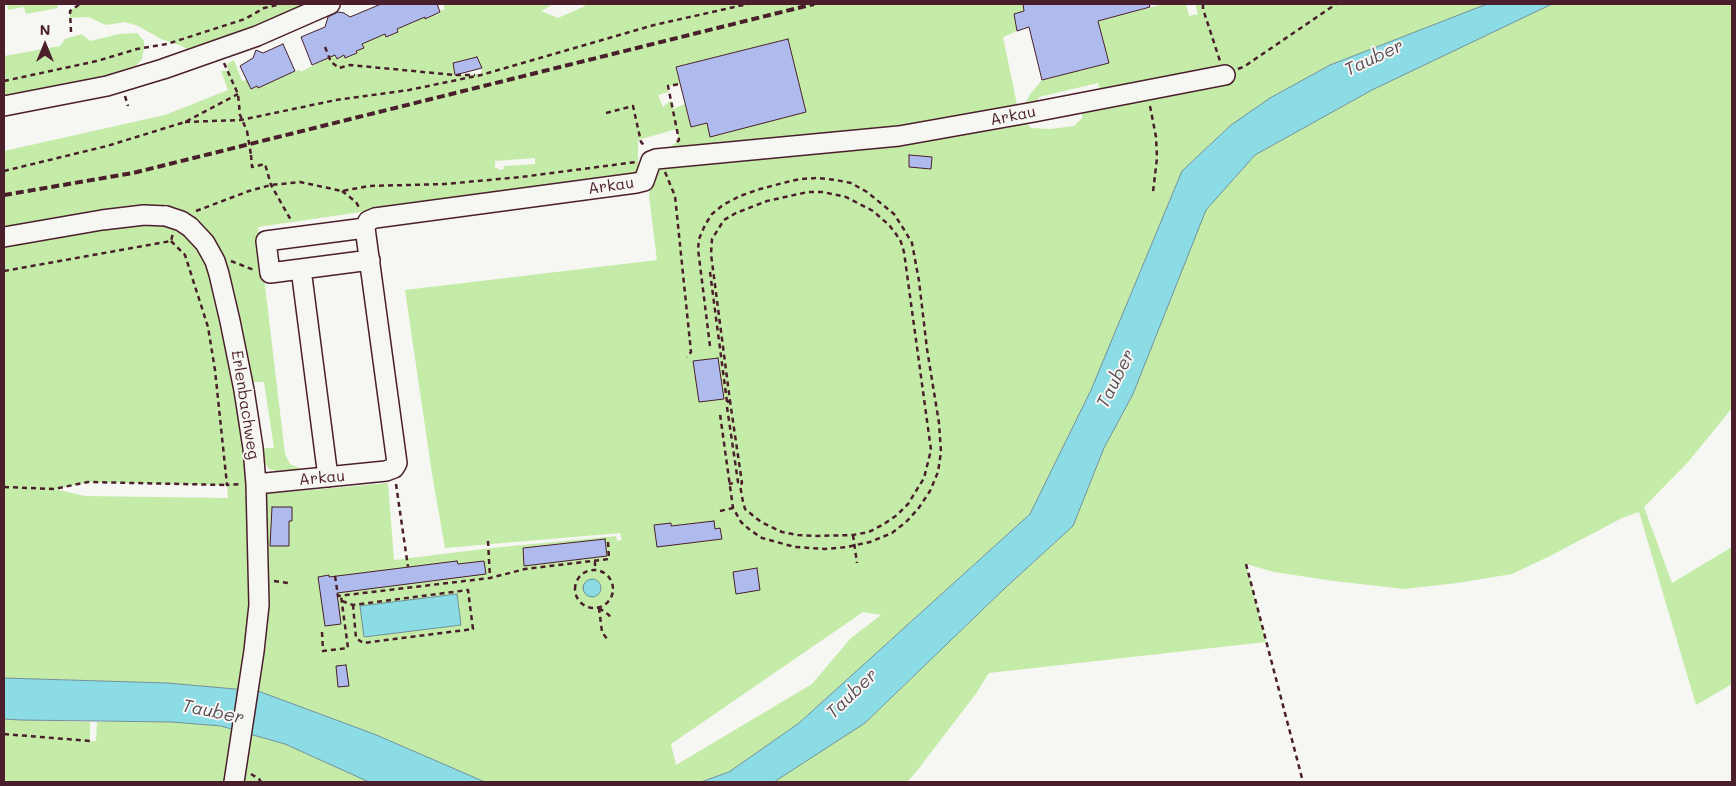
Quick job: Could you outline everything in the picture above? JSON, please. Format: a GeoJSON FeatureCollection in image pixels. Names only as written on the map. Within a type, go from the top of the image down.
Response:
{"type":"FeatureCollection","features":[{"type":"Feature","properties":{"kind":"street"},"geometry":{"type":"LineString","coordinates":[[4,106],[107,86],[163,69],[257,36],[330,4]]}},
{"type":"Feature","properties":{"kind":"street","name":"Arkau"},"geometry":{"type":"LineString","coordinates":[[365,228],[368,221],[375,218],[636,183],[644,181],[651,161],[656,159],[899,136],[1225,75]]}},
{"type":"Feature","properties":{"kind":"street"},"geometry":{"type":"LineString","coordinates":[[4,237],[102,220],[144,215],[182,221]]}},
{"type":"Feature","properties":{"kind":"street","name":"Erlenbachweg"},"geometry":{"type":"LineString","coordinates":[[182,221],[205,243],[215,262],[230,320],[253,448],[256,484],[259,605],[234,782]]}},
{"type":"Feature","properties":{"kind":"street"},"geometry":{"type":"LineString","coordinates":[[370,260],[270,273],[266,241],[365,228],[370,260],[397,454],[397,463],[394,468]]}},
{"type":"Feature","properties":{"kind":"street"},"geometry":{"type":"LineString","coordinates":[[301,269],[328,477]]}},
{"type":"Feature","properties":{"kind":"street","name":"Arkau"},"geometry":{"type":"LineString","coordinates":[[256,484],[386,471],[394,468]]}},
{"type":"Feature","properties":{"kind":"path"},"geometry":{"type":"LineString","coordinates":[[71,32],[70,11],[80,4]]}},
{"type":"Feature","properties":{"kind":"path"},"geometry":{"type":"LineString","coordinates":[[4,81],[88,63],[137,49],[167,44],[245,19],[264,8],[281,4]]}},
{"type":"Feature","properties":{"kind":"path"},"geometry":{"type":"LineString","coordinates":[[186,122],[241,120],[336,100],[409,90],[481,75],[654,25],[748,4]]}},
{"type":"Feature","properties":{"kind":"path"},"geometry":{"type":"LineString","coordinates":[[1203,4],[1225,75],[1245,66],[1336,4]]}},
{"type":"Feature","properties":{"kind":"path"},"geometry":{"type":"LineString","coordinates":[[326,47],[331,62],[339,68],[350,65],[455,75],[481,75]]}},
{"type":"Feature","properties":{"kind":"path"},"geometry":{"type":"LineString","coordinates":[[217,50],[238,94],[241,120],[246,131],[252,167],[265,164],[271,185],[292,223],[294,238]]}},
{"type":"Feature","properties":{"kind":"path"},"geometry":{"type":"LineString","coordinates":[[171,241],[182,221],[248,191],[271,185],[300,182],[342,191],[369,186],[445,184],[521,177],[656,159],[679,140],[668,86],[680,84]]}},
{"type":"Feature","properties":{"kind":"path"},"geometry":{"type":"LineString","coordinates":[[1147,90],[1156,137],[1157,158],[1153,192]]}},
{"type":"Feature","properties":{"kind":"path"},"geometry":{"type":"LineString","coordinates":[[4,171],[107,146],[186,122],[238,94]]}},
{"type":"Feature","properties":{"kind":"path"},"geometry":{"type":"LineString","coordinates":[[606,113],[634,106],[641,142],[668,176],[675,196],[691,352],[687,357]]}},
{"type":"Feature","properties":{"kind":"path"},"geometry":{"type":"LineString","coordinates":[[710,346],[698,249],[699,239],[712,214],[723,205],[740,196],[773,185],[800,179],[818,178],[851,183],[867,192],[894,214],[912,244],[916,259],[939,423],[941,452],[938,472],[930,491],[918,509],[892,533],[854,546],[825,549],[808,548],[779,544],[762,538],[741,522],[733,508],[720,414]]}},
{"type":"Feature","properties":{"kind":"path"},"geometry":{"type":"LineString","coordinates":[[342,191],[356,202],[365,228]]}},
{"type":"Feature","properties":{"kind":"path"},"geometry":{"type":"LineString","coordinates":[[808,192],[823,192],[846,197],[873,211],[896,234],[904,252],[932,450],[924,478],[908,504],[884,524],[868,532],[853,535],[815,536],[782,532],[761,522],[745,508],[730,401],[711,254],[712,239],[724,220],[766,201],[808,192]]}},
{"type":"Feature","properties":{"kind":"path"},"geometry":{"type":"LineString","coordinates":[[4,271],[171,241]]}},
{"type":"Feature","properties":{"kind":"path"},"geometry":{"type":"LineString","coordinates":[[171,241],[185,255],[208,327],[215,370],[227,485]]}},
{"type":"Feature","properties":{"kind":"path"},"geometry":{"type":"LineString","coordinates":[[215,262],[227,260],[263,274],[270,273]]}},
{"type":"Feature","properties":{"kind":"path"},"geometry":{"type":"LineString","coordinates":[[710,272],[727,402],[730,401]]}},
{"type":"Feature","properties":{"kind":"path"},"geometry":{"type":"LineString","coordinates":[[728,407],[738,482],[729,484]]}},
{"type":"Feature","properties":{"kind":"path"},"geometry":{"type":"LineString","coordinates":[[394,468],[408,567]]}},
{"type":"Feature","properties":{"kind":"path"},"geometry":{"type":"LineString","coordinates":[[4,487],[54,489],[88,482],[256,484]]}},
{"type":"Feature","properties":{"kind":"path"},"geometry":{"type":"LineString","coordinates":[[720,511],[733,508]]}},
{"type":"Feature","properties":{"kind":"path"},"geometry":{"type":"LineString","coordinates":[[853,535],[856,563]]}},
{"type":"Feature","properties":{"kind":"path"},"geometry":{"type":"LineString","coordinates":[[488,541],[490,578]]}},
{"type":"Feature","properties":{"kind":"path"},"geometry":{"type":"LineString","coordinates":[[341,596],[490,578],[525,569],[609,559],[608,542]]}},
{"type":"Feature","properties":{"kind":"path"},"geometry":{"type":"LineString","coordinates":[[595,561],[595,571]]}},
{"type":"Feature","properties":{"kind":"path"},"geometry":{"type":"LineString","coordinates":[[1246,564],[1303,782]]}},
{"type":"Feature","properties":{"kind":"path"},"geometry":{"type":"LineString","coordinates":[[595,571],[606,575],[612,584],[612,596],[609,601],[599,608],[593,608],[581,603],[575,592],[578,579],[583,574],[595,571]]}},
{"type":"Feature","properties":{"kind":"path"},"geometry":{"type":"LineString","coordinates":[[322,632],[323,651],[348,648],[342,601],[341,596],[338,596],[335,576]]}},
{"type":"Feature","properties":{"kind":"path"},"geometry":{"type":"LineString","coordinates":[[273,581],[288,582]]}},
{"type":"Feature","properties":{"kind":"path"},"geometry":{"type":"LineString","coordinates":[[342,601],[352,605],[468,590],[473,629],[363,643],[356,638],[352,605]]}},
{"type":"Feature","properties":{"kind":"path"},"geometry":{"type":"LineString","coordinates":[[599,608],[610,616],[612,620]]}},
{"type":"Feature","properties":{"kind":"path"},"geometry":{"type":"LineString","coordinates":[[599,608],[602,632],[608,638]]}},
{"type":"Feature","properties":{"kind":"path"},"geometry":{"type":"LineString","coordinates":[[4,734],[90,741]]}},
{"type":"Feature","properties":{"kind":"green space"},"geometry":{"type":"Polygon","coordinates":[[[7,4],[57,4],[58,8],[26,14],[24,7],[8,10],[7,4]]]}},
{"type":"Feature","properties":{"kind":"green space"},"geometry":{"type":"Polygon","coordinates":[[[80,4],[330,4],[191,52],[182,46],[161,39],[138,26],[125,22],[106,25],[88,17],[70,18],[70,11],[80,4]]]}},
{"type":"Feature","properties":{"kind":"green space"},"geometry":{"type":"Polygon","coordinates":[[[443,4],[554,4],[541,11],[558,18],[585,6],[585,4],[1023,4],[1024,11],[1017,31],[1003,37],[1019,114],[1031,93],[1042,80],[1109,63],[1098,21],[1164,4],[1186,4],[1189,16],[1198,14],[1195,4],[1487,4],[1330,65],[1270,98],[1231,125],[1182,171],[1091,390],[1030,514],[799,723],[729,772],[701,782],[485,782],[374,734],[258,691],[167,683],[4,678],[4,151],[165,115],[228,90],[221,71],[228,71],[227,64],[234,60],[242,81],[247,80],[251,89],[257,86],[258,88],[271,81],[289,62],[293,72],[300,70],[301,72],[319,62],[315,52],[331,45],[337,58],[344,55],[346,58],[357,53],[358,34],[374,27],[378,37],[385,34],[387,37],[398,32],[397,29],[425,17],[426,19],[445,9],[443,4]],[[788,39],[676,67],[680,84],[668,86],[669,92],[658,95],[663,107],[671,100],[673,109],[685,104],[691,127],[707,123],[710,136],[806,112],[788,39]],[[477,58],[453,63],[455,75],[481,74],[482,68],[477,58]],[[1098,83],[1039,97],[1034,112],[1020,115],[1031,128],[1050,129],[1074,126],[1082,118],[1082,108],[1102,98],[1098,83]],[[677,130],[638,140],[638,175],[258,227],[285,454],[290,464],[299,468],[297,471],[285,473],[269,469],[254,449],[263,653],[265,626],[265,494],[388,483],[394,560],[616,536],[617,541],[622,540],[620,533],[445,548],[432,474],[405,290],[657,260],[649,196],[650,178],[656,159],[679,140],[677,130]],[[535,158],[495,161],[495,168],[498,168],[498,170],[504,169],[504,166],[535,164],[535,158]],[[243,382],[253,448],[274,448],[264,382],[243,382]],[[88,482],[55,489],[85,496],[228,498],[227,485],[88,482]],[[863,612],[671,744],[676,765],[812,684],[851,638],[881,615],[863,612]]]}},
{"type":"Feature","properties":{"kind":"green space"},"geometry":{"type":"Polygon","coordinates":[[[1552,4],[1732,4],[1732,408],[1689,461],[1644,507],[1672,583],[1732,547],[1732,684],[1696,705],[1639,512],[1622,518],[1512,574],[1457,583],[1404,589],[1274,572],[1246,564],[1266,642],[989,673],[975,695],[907,782],[774,782],[865,723],[1004,589],[1073,526],[1104,448],[1133,394],[1206,210],[1255,155],[1372,90],[1552,4]]]}},
{"type":"Feature","properties":{"kind":"green space"},"geometry":{"type":"Polygon","coordinates":[[[137,33],[144,41],[142,59],[132,70],[109,75],[107,86],[4,106],[4,56],[60,46],[65,39],[82,34],[90,41],[119,34],[137,33]]]}},
{"type":"Feature","properties":{"kind":"green space"},"geometry":{"type":"Polygon","coordinates":[[[4,719],[90,722],[90,741],[96,741],[97,722],[172,722],[221,726],[285,744],[369,782],[4,782],[4,719]]]}},
{"type":"Feature","properties":{"kind":"water","name":"Tauber"},"geometry":{"type":"Polygon","coordinates":[[[1487,4],[1552,4],[1372,90],[1255,155],[1206,210],[1133,394],[1104,448],[1073,526],[1004,589],[865,723],[774,782],[701,782],[729,772],[799,723],[1030,514],[1091,390],[1182,171],[1231,125],[1270,98],[1330,65],[1487,4]]]}},
{"type":"Feature","properties":{"kind":"water"},"geometry":{"type":"Polygon","coordinates":[[[592,579],[598,582],[601,588],[598,594],[592,597],[586,594],[583,588],[586,582],[592,579]]]}},
{"type":"Feature","properties":{"kind":"water"},"geometry":{"type":"Polygon","coordinates":[[[457,594],[461,625],[364,637],[360,606],[457,594]]]}},
{"type":"Feature","properties":{"kind":"water","name":"Tauber"},"geometry":{"type":"Polygon","coordinates":[[[4,678],[167,683],[258,691],[374,734],[485,782],[369,782],[285,744],[221,726],[172,722],[4,719],[4,678]]]}},
{"type":"Feature","properties":{"kind":"building"},"geometry":{"type":"Polygon","coordinates":[[[381,4],[437,4],[440,12],[397,29],[398,32],[386,37],[385,34],[362,44],[364,48],[345,58],[344,55],[337,59],[335,55],[312,65],[301,37],[325,27],[328,17],[338,12],[350,17],[381,4]]]}},
{"type":"Feature","properties":{"kind":"building"},"geometry":{"type":"Polygon","coordinates":[[[1023,4],[1149,4],[1150,7],[1098,21],[1109,63],[1042,80],[1029,27],[1017,31],[1014,14],[1024,11],[1023,4]]]}},
{"type":"Feature","properties":{"kind":"building"},"geometry":{"type":"Polygon","coordinates":[[[788,39],[806,112],[710,137],[707,123],[691,127],[676,67],[788,39]]]}},
{"type":"Feature","properties":{"kind":"building"},"geometry":{"type":"Polygon","coordinates":[[[283,44],[295,71],[258,88],[257,86],[251,89],[240,66],[253,58],[256,50],[263,53],[283,44]]]}},
{"type":"Feature","properties":{"kind":"building"},"geometry":{"type":"Polygon","coordinates":[[[477,57],[482,68],[455,75],[453,63],[477,57]]]}},
{"type":"Feature","properties":{"kind":"building"},"geometry":{"type":"Polygon","coordinates":[[[909,155],[932,157],[931,169],[909,167],[909,155]]]}},
{"type":"Feature","properties":{"kind":"building"},"geometry":{"type":"Polygon","coordinates":[[[718,358],[724,399],[699,402],[693,361],[718,358]]]}},
{"type":"Feature","properties":{"kind":"building"},"geometry":{"type":"Polygon","coordinates":[[[272,507],[292,507],[292,521],[289,521],[289,546],[270,546],[272,507]]]}},
{"type":"Feature","properties":{"kind":"building"},"geometry":{"type":"Polygon","coordinates":[[[714,521],[715,529],[720,528],[722,539],[657,547],[654,525],[671,523],[671,526],[714,521]]]}},
{"type":"Feature","properties":{"kind":"building"},"geometry":{"type":"Polygon","coordinates":[[[605,539],[607,556],[524,566],[523,548],[605,539]]]}},
{"type":"Feature","properties":{"kind":"building"},"geometry":{"type":"Polygon","coordinates":[[[457,561],[458,564],[484,561],[486,574],[337,593],[341,624],[325,626],[318,577],[457,561]]]}},
{"type":"Feature","properties":{"kind":"building"},"geometry":{"type":"Polygon","coordinates":[[[757,568],[760,590],[736,594],[733,572],[757,568]]]}},
{"type":"Feature","properties":{"kind":"building"},"geometry":{"type":"Polygon","coordinates":[[[346,665],[349,686],[338,687],[336,666],[346,665]]]}},
{"type":"Feature","properties":{"kind":"railway"},"geometry":{"type":"LineString","coordinates":[[4,195],[133,173],[814,4]]}}]}
